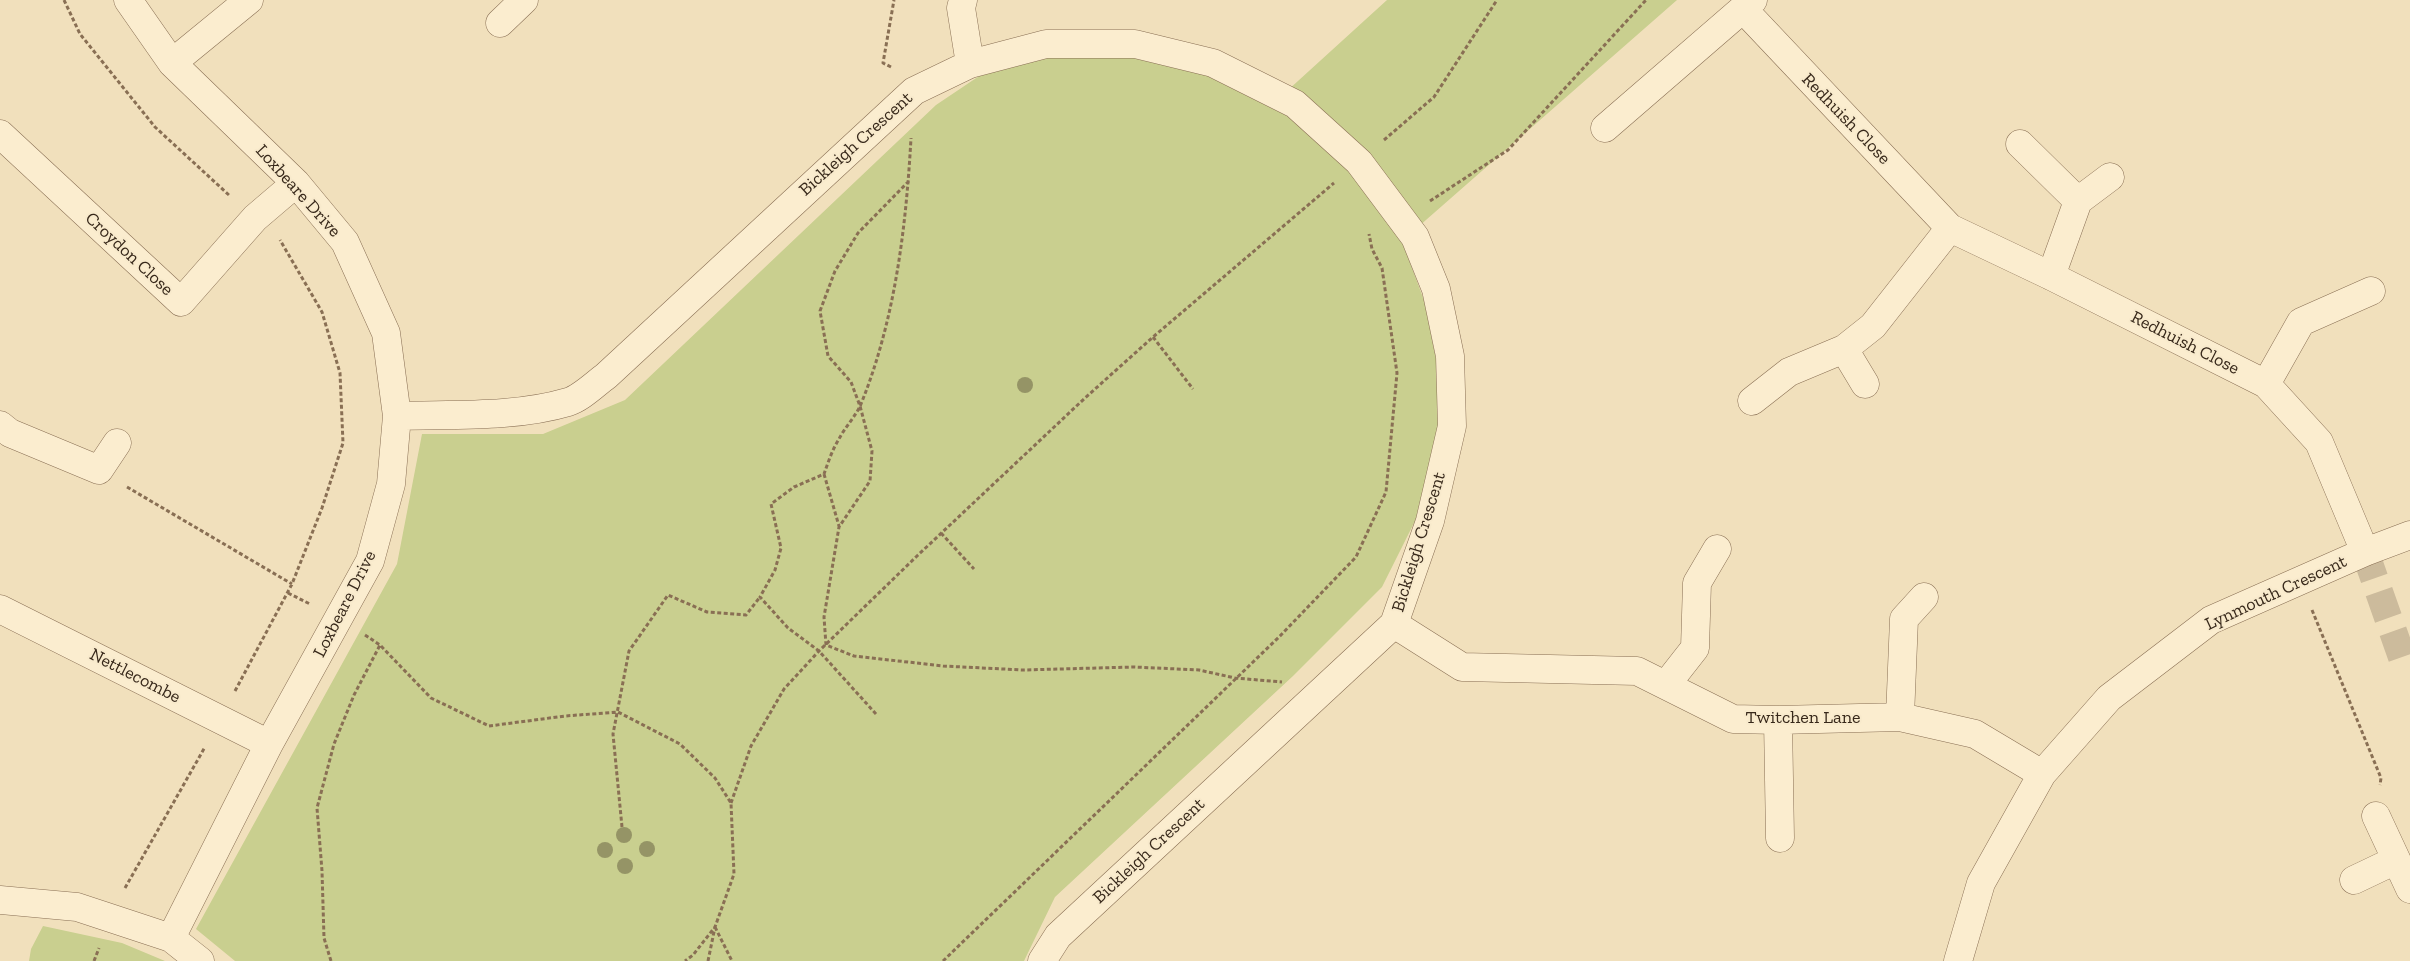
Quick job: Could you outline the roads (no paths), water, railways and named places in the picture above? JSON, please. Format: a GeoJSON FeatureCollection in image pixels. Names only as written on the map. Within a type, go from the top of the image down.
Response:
{"type":"FeatureCollection","features":[{"type":"Feature","properties":{"kind":"street","name":"Loxbeare Drive"},"geometry":{"type":"LineString","coordinates":[[128,0],[172,63],[296,183],[345,242],[386,333],[397,416],[391,484],[370,560],[340,618],[269,744],[171,938]]}},
{"type":"Feature","properties":{"kind":"street"},"geometry":{"type":"LineString","coordinates":[[172,63],[249,0]]}},
{"type":"Feature","properties":{"kind":"street"},"geometry":{"type":"LineString","coordinates":[[500,23],[524,0]]}},
{"type":"Feature","properties":{"kind":"street"},"geometry":{"type":"LineString","coordinates":[[963,0],[962,8],[970,64]]}},
{"type":"Feature","properties":{"kind":"street","name":"Redhuish Close"},"geometry":{"type":"LineString","coordinates":[[1605,128],[1748,5],[1950,228],[2266,384],[2319,442],[2365,552]]}},
{"type":"Feature","properties":{"kind":"street","name":"Bickleigh Crescent"},"geometry":{"type":"LineString","coordinates":[[397,416],[483,414],[532,409],[570,401],[606,376],[914,91],[970,64],[1046,44],[1135,44],[1213,63],[1295,104],[1359,162],[1403,219],[1415,237],[1436,289],[1450,356],[1452,426],[1430,521],[1394,624],[1058,936],[1042,961]]}},
{"type":"Feature","properties":{"kind":"street","name":"Croydon Close"},"geometry":{"type":"LineString","coordinates":[[0,134],[181,302],[255,218],[296,183]]}},
{"type":"Feature","properties":{"kind":"street"},"geometry":{"type":"LineString","coordinates":[[2020,144],[2078,200]]}},
{"type":"Feature","properties":{"kind":"street"},"geometry":{"type":"LineString","coordinates":[[2050,276],[2078,200],[2110,177]]}},
{"type":"Feature","properties":{"kind":"street"},"geometry":{"type":"LineString","coordinates":[[1752,401],[1789,372],[1844,349],[1873,326],[1950,228]]}},
{"type":"Feature","properties":{"kind":"street"},"geometry":{"type":"LineString","coordinates":[[2266,384],[2301,322],[2371,291]]}},
{"type":"Feature","properties":{"kind":"street"},"geometry":{"type":"LineString","coordinates":[[1844,349],[1865,384]]}},
{"type":"Feature","properties":{"kind":"street"},"geometry":{"type":"LineString","coordinates":[[3,434],[99,470],[117,443]]}},
{"type":"Feature","properties":{"kind":"street","name":"Lynmouth Crescent"},"geometry":{"type":"LineString","coordinates":[[1958,961],[1981,883],[2042,774],[2108,698],[2211,620],[2365,552],[2410,535]]}},
{"type":"Feature","properties":{"kind":"street"},"geometry":{"type":"LineString","coordinates":[[1666,685],[1695,648],[1697,583],[1717,549]]}},
{"type":"Feature","properties":{"kind":"street"},"geometry":{"type":"LineString","coordinates":[[1900,717],[1904,619],[1924,596]]}},
{"type":"Feature","properties":{"kind":"street","name":"Nettlecombe"},"geometry":{"type":"LineString","coordinates":[[0,609],[269,744]]}},
{"type":"Feature","properties":{"kind":"street","name":"Twitchen Lane"},"geometry":{"type":"LineString","coordinates":[[1394,624],[1462,667],[1638,671],[1733,719],[1778,720],[1900,717],[1975,734],[2042,774]]}},
{"type":"Feature","properties":{"kind":"street"},"geometry":{"type":"LineString","coordinates":[[1778,720],[1780,838]]}},
{"type":"Feature","properties":{"kind":"street"},"geometry":{"type":"LineString","coordinates":[[2376,816],[2410,889]]}},
{"type":"Feature","properties":{"kind":"street"},"geometry":{"type":"LineString","coordinates":[[2354,880],[2396,860]]}},
{"type":"Feature","properties":{"kind":"street"},"geometry":{"type":"LineString","coordinates":[[0,900],[77,907],[171,938],[200,961]]}},
{"type":"Feature","properties":{"kind":"tunnel"},"geometry":{"type":"LineString","coordinates":[[2365,552],[2402,657]]}}]}
